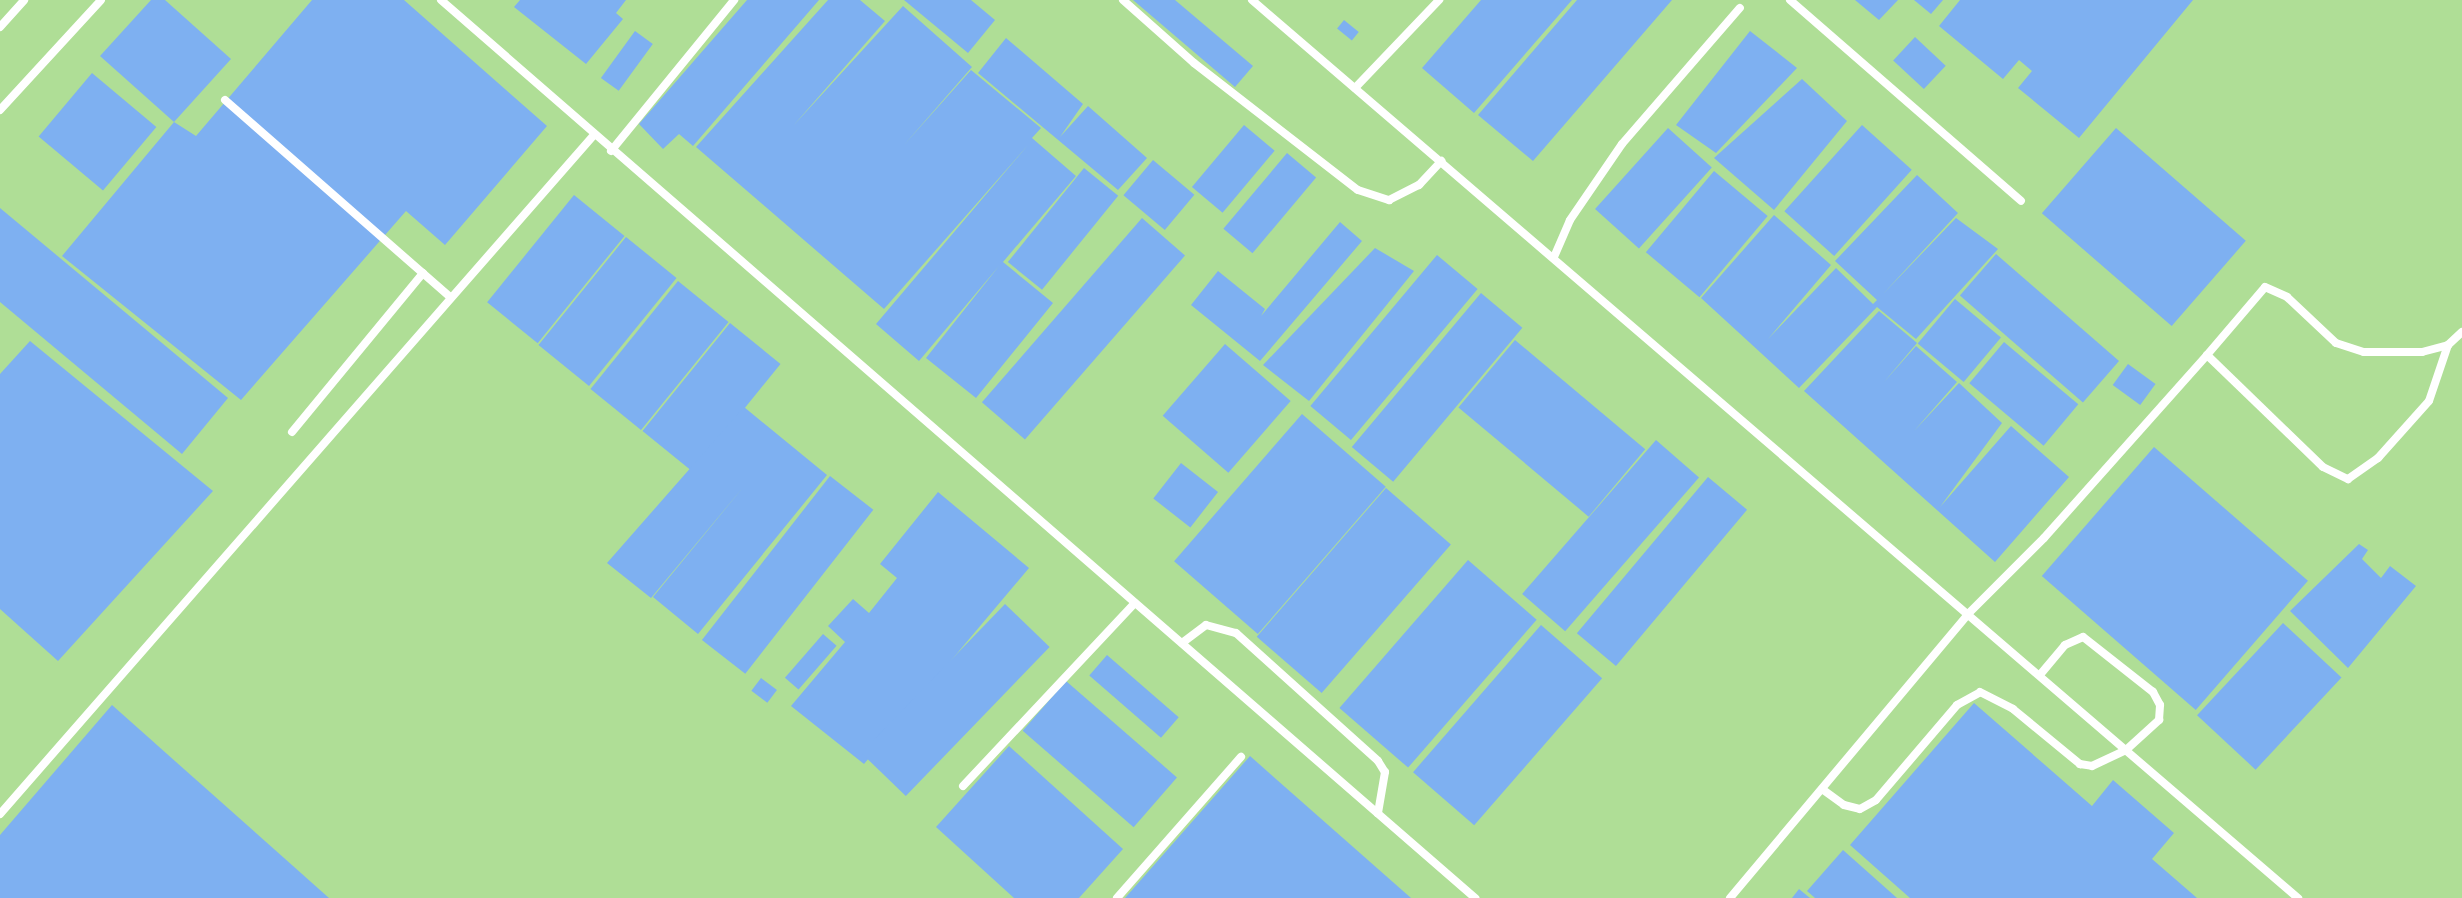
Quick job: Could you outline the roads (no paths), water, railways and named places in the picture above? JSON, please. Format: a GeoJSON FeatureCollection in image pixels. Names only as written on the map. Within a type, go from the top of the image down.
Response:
{"type":"FeatureCollection","features":[{"type":"Feature","properties":{"kind":"lane"},"geometry":{"type":"LineString","coordinates":[[0,27],[24,0]]}},
{"type":"Feature","properties":{"kind":"lane"},"geometry":{"type":"LineString","coordinates":[[0,110],[101,0]]}},
{"type":"Feature","properties":{"kind":"lane"},"geometry":{"type":"LineString","coordinates":[[441,0],[593,136],[1473,897]]}},
{"type":"Feature","properties":{"kind":"lane"},"geometry":{"type":"LineString","coordinates":[[611,151],[734,0]]}},
{"type":"Feature","properties":{"kind":"lane"},"geometry":{"type":"LineString","coordinates":[[1123,0],[1194,63],[1358,190],[1389,200],[1419,186],[1441,161]]}},
{"type":"Feature","properties":{"kind":"lane"},"geometry":{"type":"LineString","coordinates":[[1252,0],[1555,257],[2298,898]]}},
{"type":"Feature","properties":{"kind":"lane"},"geometry":{"type":"LineString","coordinates":[[1355,88],[1439,0]]}},
{"type":"Feature","properties":{"kind":"lane"},"geometry":{"type":"LineString","coordinates":[[1790,0],[2021,201]]}},
{"type":"Feature","properties":{"kind":"lane"},"geometry":{"type":"LineString","coordinates":[[1555,257],[1570,220],[1622,144],[1740,8]]}},
{"type":"Feature","properties":{"kind":"lane"},"geometry":{"type":"LineString","coordinates":[[225,100],[452,298]]}},
{"type":"Feature","properties":{"kind":"lane"},"geometry":{"type":"LineString","coordinates":[[0,814],[593,136]]}},
{"type":"Feature","properties":{"kind":"lane"},"geometry":{"type":"LineString","coordinates":[[292,432],[423,273]]}},
{"type":"Feature","properties":{"kind":"lane"},"geometry":{"type":"LineString","coordinates":[[1730,898],[1968,614],[2044,538],[2265,287],[2287,297],[2336,343],[2364,352],[2422,352],[2448,345],[2462,332]]}},
{"type":"Feature","properties":{"kind":"lane"},"geometry":{"type":"LineString","coordinates":[[2207,355],[2314,459],[2348,479],[2378,458],[2429,401],[2448,345]]}},
{"type":"Feature","properties":{"kind":"lane"},"geometry":{"type":"LineString","coordinates":[[963,786],[1135,603]]}},
{"type":"Feature","properties":{"kind":"lane"},"geometry":{"type":"LineString","coordinates":[[1182,643],[1206,625],[1236,633],[1378,761],[1385,772],[1378,813]]}},
{"type":"Feature","properties":{"kind":"lane"},"geometry":{"type":"LineString","coordinates":[[1822,789],[1844,805],[1860,809],[1876,800],[1957,705],[1980,692],[2013,709],[2080,764],[2092,766],[2126,750],[2159,720],[2160,705],[2153,692],[2083,637],[2065,645],[2040,675]]}},
{"type":"Feature","properties":{"kind":"lane"},"geometry":{"type":"LineString","coordinates":[[1117,898],[1241,757]]}}]}
